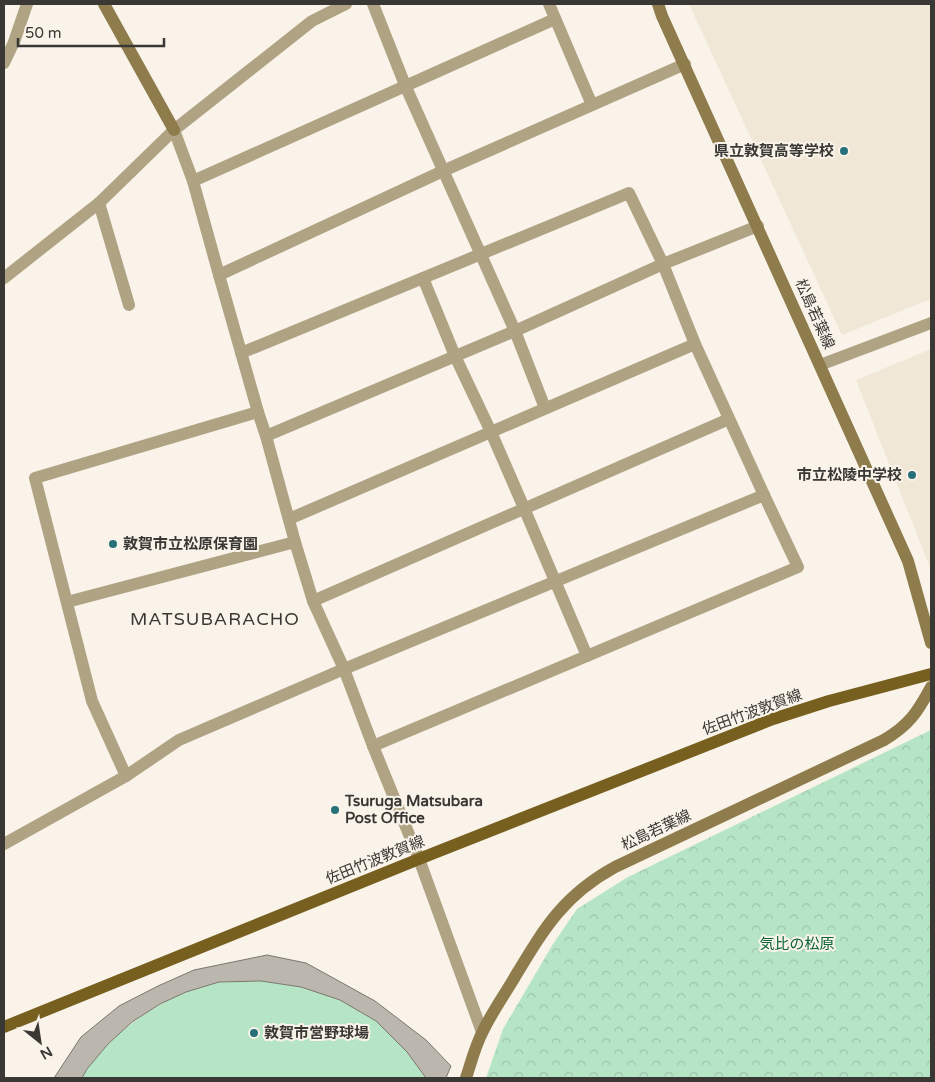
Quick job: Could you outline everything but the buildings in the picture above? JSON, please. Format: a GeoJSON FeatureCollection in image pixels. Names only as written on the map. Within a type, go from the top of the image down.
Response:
{"type":"FeatureCollection","features":[{"type":"Feature","properties":{"kind":"main road"},"geometry":{"type":"LineString","coordinates":[[104,4],[174,130]]}},
{"type":"Feature","properties":{"kind":"main road","name":"松島若葉線"},"geometry":{"type":"LineString","coordinates":[[658,4],[908,560],[931,643]]}},
{"type":"Feature","properties":{"kind":"main road","name":"佐田竹波敦賀線"},"geometry":{"type":"LineString","coordinates":[[4,1027],[419,859],[774,719],[830,701],[931,674]]}},
{"type":"Feature","properties":{"kind":"main road","name":"松島若葉線"},"geometry":{"type":"LineString","coordinates":[[466,1078],[482,1032],[533,947],[550,921],[569,900],[590,882],[616,866],[898,732],[906,725],[922,704],[931,687]]}},
{"type":"Feature","properties":{"kind":"street"},"geometry":{"type":"LineString","coordinates":[[4,63],[14,42],[27,4]]}},
{"type":"Feature","properties":{"kind":"street"},"geometry":{"type":"LineString","coordinates":[[4,278],[99,203],[174,130],[312,21],[346,4]]}},
{"type":"Feature","properties":{"kind":"street"},"geometry":{"type":"LineString","coordinates":[[373,4],[405,85],[514,331],[545,408]]}},
{"type":"Feature","properties":{"kind":"street"},"geometry":{"type":"LineString","coordinates":[[549,4],[592,105]]}},
{"type":"Feature","properties":{"kind":"street"},"geometry":{"type":"LineString","coordinates":[[193,181],[555,18]]}},
{"type":"Feature","properties":{"kind":"street"},"geometry":{"type":"LineString","coordinates":[[219,275],[443,171],[685,64]]}},
{"type":"Feature","properties":{"kind":"street"},"geometry":{"type":"LineString","coordinates":[[174,130],[193,181],[313,601],[344,669],[419,859],[482,1032]]}},
{"type":"Feature","properties":{"kind":"street"},"geometry":{"type":"LineString","coordinates":[[241,353],[629,193],[663,264],[695,344],[798,567],[373,746]]}},
{"type":"Feature","properties":{"kind":"street"},"geometry":{"type":"LineString","coordinates":[[99,203],[129,306]]}},
{"type":"Feature","properties":{"kind":"street"},"geometry":{"type":"LineString","coordinates":[[266,436],[514,331],[663,264],[758,226]]}},
{"type":"Feature","properties":{"kind":"street"},"geometry":{"type":"LineString","coordinates":[[423,278],[455,356],[491,432],[587,656]]}},
{"type":"Feature","properties":{"kind":"street"},"geometry":{"type":"LineString","coordinates":[[820,365],[931,323]]}},
{"type":"Feature","properties":{"kind":"street"},"geometry":{"type":"LineString","coordinates":[[289,519],[695,344]]}},
{"type":"Feature","properties":{"kind":"street"},"geometry":{"type":"LineString","coordinates":[[126,776],[92,701],[35,478],[258,412]]}},
{"type":"Feature","properties":{"kind":"street"},"geometry":{"type":"LineString","coordinates":[[313,601],[730,419]]}},
{"type":"Feature","properties":{"kind":"street"},"geometry":{"type":"LineString","coordinates":[[4,844],[126,776],[179,740],[344,669],[764,495]]}},
{"type":"Feature","properties":{"kind":"street"},"geometry":{"type":"LineString","coordinates":[[67,602],[295,542]]}},
{"type":"Feature","properties":{"kind":"shaded area","name":"県立敦賀高等学校"},"geometry":{"type":"Polygon","coordinates":[[[689,4],[931,4],[931,299],[842,335],[689,4]]]}},
{"type":"Feature","properties":{"kind":"shaded area","name":"市立松陵中学校"},"geometry":{"type":"Polygon","coordinates":[[[931,349],[931,570],[856,380],[931,349]]]}},
{"type":"Feature","properties":{"kind":"green space","name":"気比の松原"},"geometry":{"type":"Polygon","coordinates":[[[931,730],[931,1078],[486,1078],[503,1029],[553,944],[577,909],[628,877],[931,730]]]}},
{"type":"Feature","properties":{"kind":"green space","name":"敦賀市営野球場"},"geometry":{"type":"Polygon","coordinates":[[[261,981],[301,987],[340,1000],[376,1021],[407,1052],[426,1078],[82,1078],[106,1046],[141,1017],[160,1005],[200,987],[219,982],[261,981]]]}},
{"type":"Feature","properties":{"kind":"place","name":"県立敦賀高等学校"},"geometry":{"type":"Point","coordinates":[844,151]}},
{"type":"Feature","properties":{"kind":"place","name":"市立松陵中学校"},"geometry":{"type":"Point","coordinates":[912,475]}},
{"type":"Feature","properties":{"kind":"place","name":"敦賀市立松原保育園"},"geometry":{"type":"Point","coordinates":[113,544]}},
{"type":"Feature","properties":{"kind":"place","name":"Tsuruga Matsubara Post Office"},"geometry":{"type":"Point","coordinates":[335,810]}},
{"type":"Feature","properties":{"kind":"place","name":"敦賀市営野球場"},"geometry":{"type":"Point","coordinates":[254,1033]}},
{"type":"Feature","properties":{"kind":"district","name":"MATSUBARACHO"},"geometry":{"type":"Point","coordinates":[215,619]}}]}
